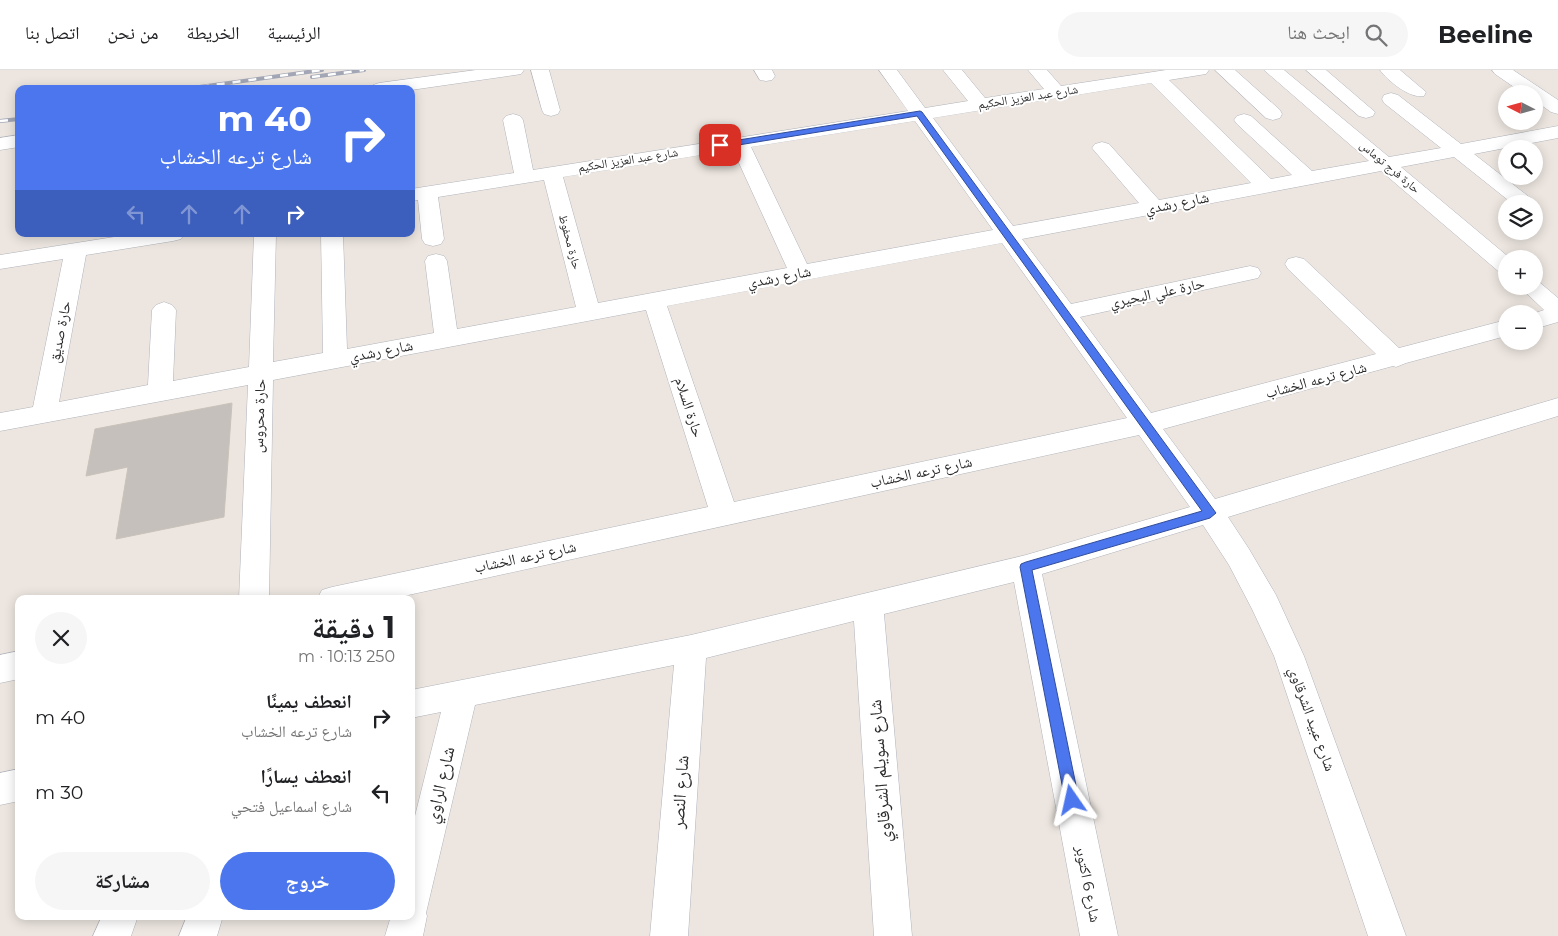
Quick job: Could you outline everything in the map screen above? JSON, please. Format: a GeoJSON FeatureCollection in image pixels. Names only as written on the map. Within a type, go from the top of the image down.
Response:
{"type":"FeatureCollection","features":[{"type":"Feature","properties":{"kind":"street"},"geometry":{"type":"LineString","coordinates":[[408,85],[515,70]]}},
{"type":"Feature","properties":{"kind":"street"},"geometry":{"type":"LineString","coordinates":[[540,70],[551,110]]}},
{"type":"Feature","properties":{"kind":"street","name":"شارع عبيد الشرقاوي"},"geometry":{"type":"LineString","coordinates":[[888,70],[1210,513],[1239,557],[1265,604],[1289,656],[1387,936]]}},
{"type":"Feature","properties":{"kind":"street"},"geometry":{"type":"LineString","coordinates":[[952,70],[980,104]]}},
{"type":"Feature","properties":{"kind":"street"},"geometry":{"type":"LineString","coordinates":[[1037,70],[1056,92]]}},
{"type":"Feature","properties":{"kind":"street","name":"شارع عبد العزيز الحكيم"},"geometry":{"type":"LineString","coordinates":[[419,194],[1056,92],[1140,76],[1200,70]]}},
{"type":"Feature","properties":{"kind":"street"},"geometry":{"type":"LineString","coordinates":[[1224,70],[1273,114]]}},
{"type":"Feature","properties":{"kind":"street","name":"حارة فرج توماس"},"geometry":{"type":"LineString","coordinates":[[1273,70],[1498,259]]}},
{"type":"Feature","properties":{"kind":"street"},"geometry":{"type":"LineString","coordinates":[[1315,70],[1366,112]]}},
{"type":"Feature","properties":{"kind":"street"},"geometry":{"type":"LineString","coordinates":[[1389,70],[1417,92]]}},
{"type":"Feature","properties":{"kind":"street"},"geometry":{"type":"LineString","coordinates":[[1501,70],[1558,108]]}},
{"type":"Feature","properties":{"kind":"street"},"geometry":{"type":"LineString","coordinates":[[1140,76],[1266,186]]}},
{"type":"Feature","properties":{"kind":"street"},"geometry":{"type":"LineString","coordinates":[[1392,99],[1514,195]]}},
{"type":"Feature","properties":{"kind":"street"},"geometry":{"type":"LineString","coordinates":[[513,120],[525,177]]}},
{"type":"Feature","properties":{"kind":"street"},"geometry":{"type":"LineString","coordinates":[[1244,120],[1307,178]]}},
{"type":"Feature","properties":{"kind":"street","name":"شارع رشدي"},"geometry":{"type":"LineString","coordinates":[[0,422],[1558,132]]}},
{"type":"Feature","properties":{"kind":"street"},"geometry":{"type":"LineString","coordinates":[[0,144],[15,142]]}},
{"type":"Feature","properties":{"kind":"street"},"geometry":{"type":"LineString","coordinates":[[739,142],[800,273]]}},
{"type":"Feature","properties":{"kind":"street"},"geometry":{"type":"LineString","coordinates":[[1102,148],[1154,207]]}},
{"type":"Feature","properties":{"kind":"street","name":"حارة محفوظ"},"geometry":{"type":"LineString","coordinates":[[552,172],[589,312]]}},
{"type":"Feature","properties":{"kind":"street"},"geometry":{"type":"LineString","coordinates":[[419,194],[435,250],[447,339]]}},
{"type":"Feature","properties":{"kind":"street"},"geometry":{"type":"LineString","coordinates":[[0,262],[76,249],[115,238],[130,237]]}},
{"type":"Feature","properties":{"kind":"street","name":"حارة محروس"},"geometry":{"type":"LineString","coordinates":[[254,595],[265,237]]}},
{"type":"Feature","properties":{"kind":"street"},"geometry":{"type":"LineString","coordinates":[[332,237],[335,360]]}},
{"type":"Feature","properties":{"kind":"street","name":"حارة صديق"},"geometry":{"type":"LineString","coordinates":[[44,414],[76,249]]}},
{"type":"Feature","properties":{"kind":"street"},"geometry":{"type":"LineString","coordinates":[[1296,264],[1396,358]]}},
{"type":"Feature","properties":{"kind":"street","name":"حارة علي البحيري"},"geometry":{"type":"LineString","coordinates":[[1064,314],[1250,273]]}},
{"type":"Feature","properties":{"kind":"street"},"geometry":{"type":"LineString","coordinates":[[1540,295],[1558,310]]}},
{"type":"Feature","properties":{"kind":"street","name":"حارة السلام"},"geometry":{"type":"LineString","coordinates":[[654,300],[724,514]]}},
{"type":"Feature","properties":{"kind":"street"},"geometry":{"type":"LineString","coordinates":[[160,393],[164,310]]}},
{"type":"Feature","properties":{"kind":"street"},"geometry":{"type":"LineString","coordinates":[[1543,318],[1558,314]]}},
{"type":"Feature","properties":{"kind":"street","name":"شارع ترعه الخشاب"},"geometry":{"type":"LineString","coordinates":[[350,595],[1145,424],[1498,330]]}},
{"type":"Feature","properties":{"kind":"street"},"geometry":{"type":"LineString","coordinates":[[415,703],[691,648],[1026,567],[1557,409]]}},
{"type":"Feature","properties":{"kind":"street","name":"شارع 6 اكتوبر"},"geometry":{"type":"LineString","coordinates":[[1026,567],[1099,936]]}},
{"type":"Feature","properties":{"kind":"street","name":"شارع سويلم الشرقاوي"},"geometry":{"type":"LineString","coordinates":[[868,606],[893,936]]}},
{"type":"Feature","properties":{"kind":"street","name":"شارع النصر"},"geometry":{"type":"LineString","coordinates":[[669,936],[691,648]]}},
{"type":"Feature","properties":{"kind":"street"},"geometry":{"type":"LineString","coordinates":[[0,669],[15,666]]}},
{"type":"Feature","properties":{"kind":"street","name":"شارع الراوي"},"geometry":{"type":"LineString","coordinates":[[415,888],[462,693]]}},
{"type":"Feature","properties":{"kind":"street"},"geometry":{"type":"LineString","coordinates":[[112,936],[118,920]]}},
{"type":"Feature","properties":{"kind":"street"},"geometry":{"type":"LineString","coordinates":[[198,936],[204,920]]}},
{"type":"Feature","properties":{"kind":"street"},"geometry":{"type":"LineString","coordinates":[[404,936],[408,920]]}},
{"type":"Feature","properties":{"kind":"building"},"geometry":{"type":"Polygon","coordinates":[[[232,403],[224,517],[116,539],[128,467],[86,476],[95,429],[232,403]]]}},
{"type":"Feature","properties":{"kind":"railway"},"geometry":{"type":"LineString","coordinates":[[214,85],[322,70]]}},
{"type":"Feature","properties":{"kind":"railway"},"geometry":{"type":"LineString","coordinates":[[312,77],[364,70]]}},
{"type":"Feature","properties":{"kind":"railway"},"geometry":{"type":"LineString","coordinates":[[0,121],[15,119]]}},
{"type":"Feature","properties":{"kind":"route"},"geometry":{"type":"LineString","coordinates":[[720,145],[920,113],[1210,513],[1026,567],[1072,800]]}}]}
